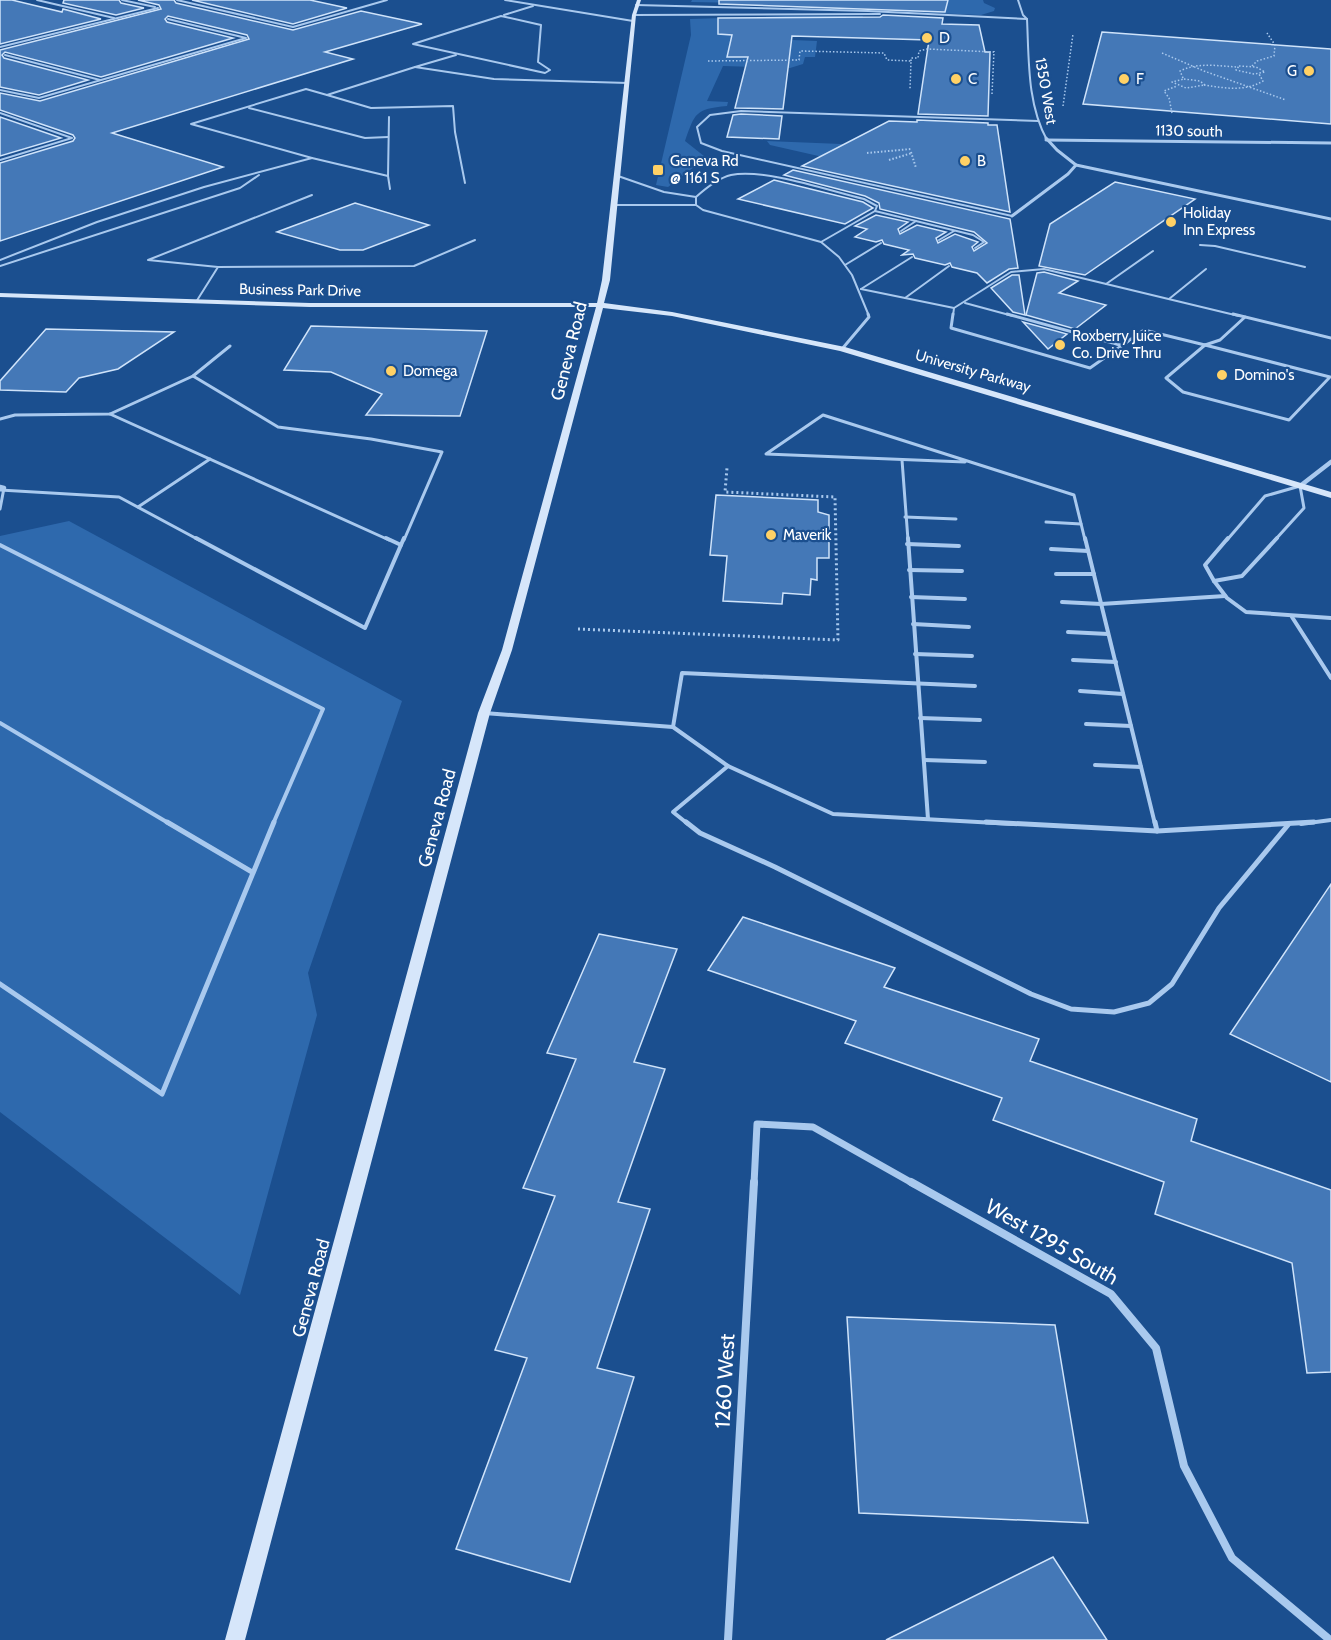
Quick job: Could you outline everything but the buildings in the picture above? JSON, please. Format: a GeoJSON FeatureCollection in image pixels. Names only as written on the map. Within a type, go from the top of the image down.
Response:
{"type":"FeatureCollection","features":[{"type":"Feature","properties":{"kind":"main road","name":"Geneva Road"},"geometry":{"type":"LineString","coordinates":[[235,1640],[484,713],[507,650],[591,345],[606,280],[637,2]]}},
{"type":"Feature","properties":{"kind":"main road","name":"Business Park Drive"},"geometry":{"type":"LineString","coordinates":[[0,295],[310,305],[599,305]]}},
{"type":"Feature","properties":{"kind":"main road","name":"University Parkway"},"geometry":{"type":"LineString","coordinates":[[599,305],[672,314],[842,349],[1331,495]]}},
{"type":"Feature","properties":{"kind":"street","name":"1350 West"},"geometry":{"type":"LineString","coordinates":[[1018,0],[1023,15],[1027,19],[1029,69],[1038,121],[1046,140],[1076,165]]}},
{"type":"Feature","properties":{"kind":"street","name":"1130 south"},"geometry":{"type":"LineString","coordinates":[[1046,140],[1331,142]]}},
{"type":"Feature","properties":{"kind":"street"},"geometry":{"type":"LineString","coordinates":[[1012,216],[1068,174],[1076,165],[1331,219]]}},
{"type":"Feature","properties":{"kind":"street"},"geometry":{"type":"LineString","coordinates":[[1300,486],[1331,462]]}},
{"type":"Feature","properties":{"kind":"street","name":"1260 West"},"geometry":{"type":"LineString","coordinates":[[728,1640],[757,1124]]}},
{"type":"Feature","properties":{"kind":"street","name":"West 1295 South"},"geometry":{"type":"LineString","coordinates":[[757,1124],[813,1127],[1111,1294],[1156,1348],[1184,1466],[1233,1558],[1330,1640]]}},
{"type":"Feature","properties":{"kind":"lane"},"geometry":{"type":"LineString","coordinates":[[37,0],[116,19]]}},
{"type":"Feature","properties":{"kind":"lane"},"geometry":{"type":"LineString","coordinates":[[0,47],[158,8],[122,0]]}},
{"type":"Feature","properties":{"kind":"lane"},"geometry":{"type":"LineString","coordinates":[[177,0],[292,27],[387,0]]}},
{"type":"Feature","properties":{"kind":"lane"},"geometry":{"type":"LineString","coordinates":[[505,0],[543,8],[634,18],[908,14],[1027,19]]}},
{"type":"Feature","properties":{"kind":"lane"},"geometry":{"type":"LineString","coordinates":[[543,8],[545,0]]}},
{"type":"Feature","properties":{"kind":"lane"},"geometry":{"type":"LineString","coordinates":[[637,2],[868,10],[908,14]]}},
{"type":"Feature","properties":{"kind":"lane"},"geometry":{"type":"LineString","coordinates":[[501,16],[541,25],[538,62],[550,70],[545,74],[413,44],[501,16],[534,6]]}},
{"type":"Feature","properties":{"kind":"lane"},"geometry":{"type":"LineString","coordinates":[[0,90],[39,98],[246,38],[168,19]]}},
{"type":"Feature","properties":{"kind":"lane"},"geometry":{"type":"LineString","coordinates":[[4,55],[101,80]]}},
{"type":"Feature","properties":{"kind":"lane"},"geometry":{"type":"LineString","coordinates":[[327,95],[456,55]]}},
{"type":"Feature","properties":{"kind":"lane"},"geometry":{"type":"LineString","coordinates":[[415,67],[454,76],[508,82],[628,83]]}},
{"type":"Feature","properties":{"kind":"lane"},"geometry":{"type":"LineString","coordinates":[[388,176],[312,158],[191,124],[306,89],[371,108],[453,106],[454,132],[465,183]]}},
{"type":"Feature","properties":{"kind":"lane"},"geometry":{"type":"LineString","coordinates":[[246,108],[364,138],[388,137]]}},
{"type":"Feature","properties":{"kind":"lane"},"geometry":{"type":"LineString","coordinates":[[1012,216],[722,151],[701,143],[698,127],[710,115],[741,111],[1038,121]]}},
{"type":"Feature","properties":{"kind":"lane"},"geometry":{"type":"LineString","coordinates":[[0,113],[72,138],[0,160]]}},
{"type":"Feature","properties":{"kind":"lane"},"geometry":{"type":"LineString","coordinates":[[389,117],[388,176],[390,189]]}},
{"type":"Feature","properties":{"kind":"lane"},"geometry":{"type":"LineString","coordinates":[[0,260],[108,219],[204,187],[312,158]]}},
{"type":"Feature","properties":{"kind":"lane"},"geometry":{"type":"LineString","coordinates":[[0,266],[240,188],[264,172]]}},
{"type":"Feature","properties":{"kind":"lane"},"geometry":{"type":"LineString","coordinates":[[696,206],[696,197],[704,188],[731,175],[752,174],[864,199],[877,206],[875,211]]}},
{"type":"Feature","properties":{"kind":"lane"},"geometry":{"type":"LineString","coordinates":[[618,176],[664,192],[696,197]]}},
{"type":"Feature","properties":{"kind":"lane"},"geometry":{"type":"LineString","coordinates":[[312,195],[148,260],[218,267],[414,266],[475,240]]}},
{"type":"Feature","properties":{"kind":"lane"},"geometry":{"type":"LineString","coordinates":[[614,205],[696,206],[735,220],[821,242],[836,252],[861,289],[869,317],[842,349]]}},
{"type":"Feature","properties":{"kind":"lane"},"geometry":{"type":"LineString","coordinates":[[821,242],[875,211],[973,235],[984,242],[975,248]]}},
{"type":"Feature","properties":{"kind":"lane"},"geometry":{"type":"LineString","coordinates":[[901,231],[916,221]]}},
{"type":"Feature","properties":{"kind":"lane"},"geometry":{"type":"LineString","coordinates":[[939,240],[954,231]]}},
{"type":"Feature","properties":{"kind":"lane"},"geometry":{"type":"LineString","coordinates":[[845,266],[881,243]]}},
{"type":"Feature","properties":{"kind":"lane"},"geometry":{"type":"LineString","coordinates":[[1200,245],[1215,246],[1305,267]]}},
{"type":"Feature","properties":{"kind":"lane"},"geometry":{"type":"LineString","coordinates":[[1106,284],[1153,251]]}},
{"type":"Feature","properties":{"kind":"lane"},"geometry":{"type":"LineString","coordinates":[[861,289],[912,257]]}},
{"type":"Feature","properties":{"kind":"lane"},"geometry":{"type":"LineString","coordinates":[[905,298],[949,266]]}},
{"type":"Feature","properties":{"kind":"lane"},"geometry":{"type":"LineString","coordinates":[[196,302],[218,267]]}},
{"type":"Feature","properties":{"kind":"lane"},"geometry":{"type":"LineString","coordinates":[[861,289],[954,308],[1011,272],[1044,269],[1331,338]]}},
{"type":"Feature","properties":{"kind":"lane"},"geometry":{"type":"LineString","coordinates":[[1169,299],[1206,269]]}},
{"type":"Feature","properties":{"kind":"lane"},"geometry":{"type":"LineString","coordinates":[[965,303],[1120,345]]}},
{"type":"Feature","properties":{"kind":"lane"},"geometry":{"type":"LineString","coordinates":[[954,308],[951,328],[1090,368],[1144,330],[1205,345],[1330,377],[1289,420],[1183,392],[1166,378],[1205,345],[1220,340],[1245,317]]}},
{"type":"Feature","properties":{"kind":"lane"},"geometry":{"type":"LineString","coordinates":[[0,419],[15,415],[110,414],[193,376],[230,346]]}},
{"type":"Feature","properties":{"kind":"lane"},"geometry":{"type":"LineString","coordinates":[[0,509],[1,488],[119,497],[365,628],[442,452],[372,439],[278,427],[193,376]]}},
{"type":"Feature","properties":{"kind":"lane"},"geometry":{"type":"LineString","coordinates":[[110,414],[401,546]]}},
{"type":"Feature","properties":{"kind":"lane"},"geometry":{"type":"LineString","coordinates":[[965,462],[765,454],[823,415],[1074,495],[1157,831]]}},
{"type":"Feature","properties":{"kind":"lane"},"geometry":{"type":"LineString","coordinates":[[138,507],[210,459]]}},
{"type":"Feature","properties":{"kind":"lane"},"geometry":{"type":"LineString","coordinates":[[902,460],[928,819]]}},
{"type":"Feature","properties":{"kind":"lane"},"geometry":{"type":"LineString","coordinates":[[1214,580],[1242,576],[1266,550],[1304,508],[1300,486],[1265,496],[1205,565],[1214,580],[1234,606],[1246,612],[1331,618]]}},
{"type":"Feature","properties":{"kind":"lane"},"geometry":{"type":"LineString","coordinates":[[905,517],[956,519]]}},
{"type":"Feature","properties":{"kind":"lane"},"geometry":{"type":"LineString","coordinates":[[1046,522],[1081,524]]}},
{"type":"Feature","properties":{"kind":"lane"},"geometry":{"type":"LineString","coordinates":[[907,544],[959,546]]}},
{"type":"Feature","properties":{"kind":"lane"},"geometry":{"type":"LineString","coordinates":[[0,545],[323,709],[252,872],[162,1094],[0,984]]}},
{"type":"Feature","properties":{"kind":"lane"},"geometry":{"type":"LineString","coordinates":[[1051,549],[1088,551]]}},
{"type":"Feature","properties":{"kind":"lane"},"geometry":{"type":"LineString","coordinates":[[909,570],[962,571]]}},
{"type":"Feature","properties":{"kind":"lane"},"geometry":{"type":"LineString","coordinates":[[1056,574],[1094,574]]}},
{"type":"Feature","properties":{"kind":"lane"},"geometry":{"type":"LineString","coordinates":[[1062,602],[1101,604],[1226,596]]}},
{"type":"Feature","properties":{"kind":"lane"},"geometry":{"type":"LineString","coordinates":[[911,597],[965,599]]}},
{"type":"Feature","properties":{"kind":"lane"},"geometry":{"type":"LineString","coordinates":[[1292,617],[1331,678]]}},
{"type":"Feature","properties":{"kind":"lane"},"geometry":{"type":"LineString","coordinates":[[913,624],[969,627]]}},
{"type":"Feature","properties":{"kind":"lane"},"geometry":{"type":"LineString","coordinates":[[1068,632],[1108,634]]}},
{"type":"Feature","properties":{"kind":"lane"},"geometry":{"type":"LineString","coordinates":[[915,654],[972,656]]}},
{"type":"Feature","properties":{"kind":"lane"},"geometry":{"type":"LineString","coordinates":[[1073,660],[1116,662]]}},
{"type":"Feature","properties":{"kind":"lane"},"geometry":{"type":"LineString","coordinates":[[673,727],[682,673],[975,686]]}},
{"type":"Feature","properties":{"kind":"lane"},"geometry":{"type":"LineString","coordinates":[[1080,691],[1123,694]]}},
{"type":"Feature","properties":{"kind":"lane"},"geometry":{"type":"LineString","coordinates":[[484,713],[673,727],[728,766],[833,814],[1157,831],[1288,825],[1331,820]]}},
{"type":"Feature","properties":{"kind":"lane"},"geometry":{"type":"LineString","coordinates":[[920,717],[980,720]]}},
{"type":"Feature","properties":{"kind":"lane"},"geometry":{"type":"LineString","coordinates":[[0,723],[252,872]]}},
{"type":"Feature","properties":{"kind":"lane"},"geometry":{"type":"LineString","coordinates":[[1086,724],[1131,726]]}},
{"type":"Feature","properties":{"kind":"lane"},"geometry":{"type":"LineString","coordinates":[[924,760],[985,762]]}},
{"type":"Feature","properties":{"kind":"lane"},"geometry":{"type":"LineString","coordinates":[[1095,765],[1141,767]]}},
{"type":"Feature","properties":{"kind":"lane"},"geometry":{"type":"LineString","coordinates":[[728,766],[673,812],[700,833],[1031,994],[1071,1009],[1114,1012],[1149,1003],[1172,984],[1219,908],[1288,825]]}},
{"type":"Feature","properties":{"kind":"path"},"geometry":{"type":"LineString","coordinates":[[1252,66],[1257,61],[1274,56],[1275,45],[1267,33]]}},
{"type":"Feature","properties":{"kind":"path"},"geometry":{"type":"LineString","coordinates":[[1065,100],[1073,34]]}},
{"type":"Feature","properties":{"kind":"path"},"geometry":{"type":"LineString","coordinates":[[910,92],[911,58],[918,58],[919,51],[927,49],[994,52],[992,97]]}},
{"type":"Feature","properties":{"kind":"path"},"geometry":{"type":"LineString","coordinates":[[708,61],[799,60],[800,51],[884,53],[887,60],[911,61]]}},
{"type":"Feature","properties":{"kind":"path"},"geometry":{"type":"LineString","coordinates":[[1162,53],[1225,79],[1286,100]]}},
{"type":"Feature","properties":{"kind":"path"},"geometry":{"type":"LineString","coordinates":[[1184,79],[1180,72],[1193,66],[1252,66],[1265,70],[1258,74]]}},
{"type":"Feature","properties":{"kind":"path"},"geometry":{"type":"LineString","coordinates":[[1204,85],[1202,82],[1184,79],[1172,82],[1186,88],[1204,85],[1221,88],[1248,87],[1263,81],[1258,74],[1240,72],[1236,70],[1237,67]]}},
{"type":"Feature","properties":{"kind":"path"},"geometry":{"type":"LineString","coordinates":[[1221,88],[1224,84],[1220,81],[1225,79]]}},
{"type":"Feature","properties":{"kind":"path"},"geometry":{"type":"LineString","coordinates":[[1213,91],[1215,87]]}},
{"type":"Feature","properties":{"kind":"path"},"geometry":{"type":"LineString","coordinates":[[913,144],[912,153],[918,171]]}},
{"type":"Feature","properties":{"kind":"path"},"geometry":{"type":"LineString","coordinates":[[578,629],[838,640],[835,497],[725,492],[728,468]]}},
{"type":"Feature","properties":{"kind":"shaded area"},"geometry":{"type":"Polygon","coordinates":[[[692,0],[983,0],[984,3],[995,8],[994,11],[981,15],[691,2],[692,0]]]}},
{"type":"Feature","properties":{"kind":"shaded area"},"geometry":{"type":"Polygon","coordinates":[[[863,16],[861,22],[735,19],[727,57],[789,59],[792,40],[817,41],[815,57],[805,57],[803,64],[790,68],[723,66],[707,101],[728,102],[727,106],[708,109],[698,114],[691,124],[685,141],[709,160],[694,167],[668,187],[656,185],[691,35],[690,19],[863,16]]]}},
{"type":"Feature","properties":{"kind":"shaded area"},"geometry":{"type":"Polygon","coordinates":[[[767,141],[866,145],[911,177],[770,145],[767,141]]]}},
{"type":"Feature","properties":{"kind":"shaded area"},"geometry":{"type":"Polygon","coordinates":[[[69,521],[402,701],[308,973],[317,1015],[240,1295],[0,1112],[0,536],[69,521]]]}},
{"type":"Feature","properties":{"kind":"place","name":"D"},"geometry":{"type":"Point","coordinates":[927,38]}},
{"type":"Feature","properties":{"kind":"place","name":"G"},"geometry":{"type":"Point","coordinates":[1309,71]}},
{"type":"Feature","properties":{"kind":"place","name":"C"},"geometry":{"type":"Point","coordinates":[956,79]}},
{"type":"Feature","properties":{"kind":"place","name":"F"},"geometry":{"type":"Point","coordinates":[1124,79]}},
{"type":"Feature","properties":{"kind":"place","name":"B"},"geometry":{"type":"Point","coordinates":[965,161]}},
{"type":"Feature","properties":{"kind":"place","name":"Geneva Rd @ 1161 S"},"geometry":{"type":"Point","coordinates":[658,170]}},
{"type":"Feature","properties":{"kind":"place","name":"Holiday Inn Express"},"geometry":{"type":"Point","coordinates":[1171,222]}},
{"type":"Feature","properties":{"kind":"place","name":"Roxberry Juice Co. Drive Thru"},"geometry":{"type":"Point","coordinates":[1060,345]}},
{"type":"Feature","properties":{"kind":"place","name":"Domega"},"geometry":{"type":"Point","coordinates":[391,371]}},
{"type":"Feature","properties":{"kind":"place","name":"Domino's"},"geometry":{"type":"Point","coordinates":[1222,375]}},
{"type":"Feature","properties":{"kind":"place","name":"Maverik"},"geometry":{"type":"Point","coordinates":[771,535]}}]}
